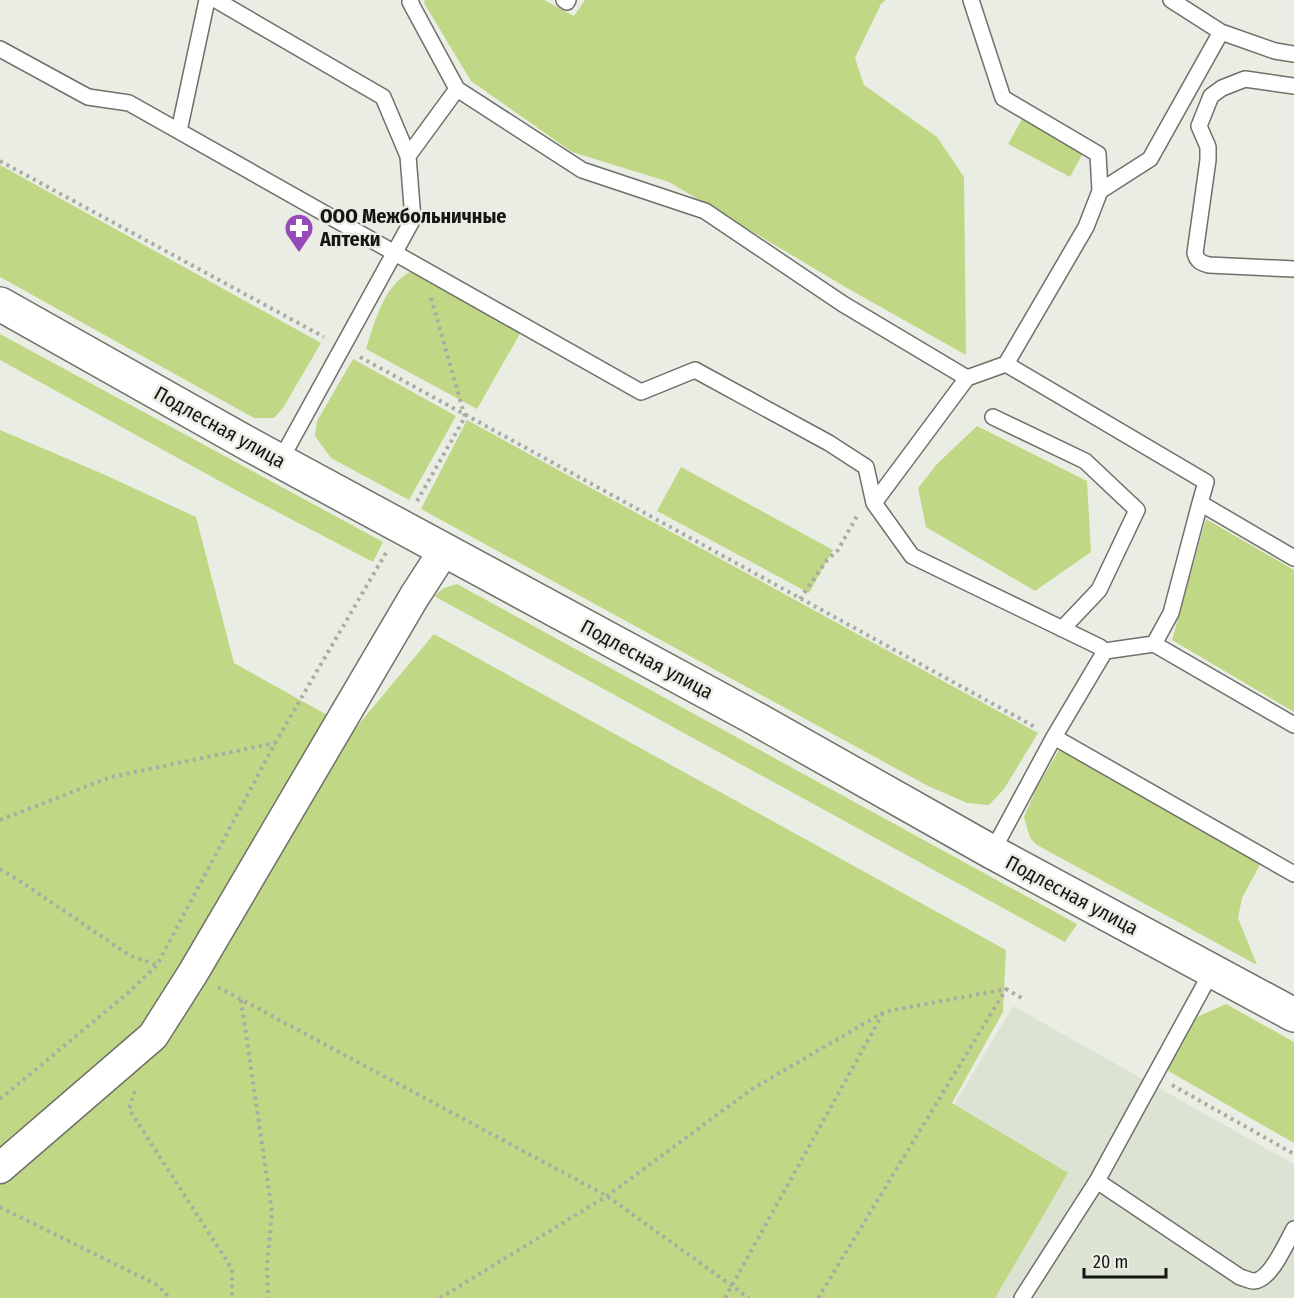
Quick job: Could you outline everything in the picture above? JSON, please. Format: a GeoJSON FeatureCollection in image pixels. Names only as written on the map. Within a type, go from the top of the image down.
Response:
{"type":"FeatureCollection","features":[{"type":"Feature","properties":{"kind":"main road","name":"Подлесная улица"},"geometry":{"type":"LineString","coordinates":[[0,304],[280,461],[752,716],[992,852],[1294,1016]]}},
{"type":"Feature","properties":{"kind":"street"},"geometry":{"type":"LineString","coordinates":[[0,1168],[153,1036],[193,973],[414,597],[445,549]]}},
{"type":"Feature","properties":{"kind":"lane"},"geometry":{"type":"LineString","coordinates":[[179,131],[207,0]]}},
{"type":"Feature","properties":{"kind":"lane"},"geometry":{"type":"LineString","coordinates":[[216,0],[383,97],[408,156],[413,219],[280,461]]}},
{"type":"Feature","properties":{"kind":"lane"},"geometry":{"type":"LineString","coordinates":[[411,0],[410,2],[457,89],[582,170],[705,212],[843,304],[967,378]]}},
{"type":"Feature","properties":{"kind":"lane"},"geometry":{"type":"LineString","coordinates":[[874,503],[967,378],[1006,364],[1086,227],[1100,191],[1098,154],[1003,98],[971,0]]}},
{"type":"Feature","properties":{"kind":"lane"},"geometry":{"type":"LineString","coordinates":[[1171,0],[1221,32],[1275,51],[1294,54]]}},
{"type":"Feature","properties":{"kind":"lane"},"geometry":{"type":"LineString","coordinates":[[1100,191],[1150,159],[1221,32]]}},
{"type":"Feature","properties":{"kind":"lane"},"geometry":{"type":"LineString","coordinates":[[0,49],[88,97],[129,103],[641,392],[695,370],[829,443],[866,467],[874,503],[912,556],[1105,651],[1154,644],[1294,725]]}},
{"type":"Feature","properties":{"kind":"lane"},"geometry":{"type":"LineString","coordinates":[[1294,86],[1245,79],[1216,91],[1211,96],[1198,126],[1208,147],[1208,160],[1196,253],[1201,263],[1209,265],[1294,269]]}},
{"type":"Feature","properties":{"kind":"lane"},"geometry":{"type":"LineString","coordinates":[[408,156],[457,89]]}},
{"type":"Feature","properties":{"kind":"lane"},"geometry":{"type":"LineString","coordinates":[[1006,364],[1206,482],[1171,613],[1154,644]]}},
{"type":"Feature","properties":{"kind":"lane"},"geometry":{"type":"LineString","coordinates":[[993,417],[1085,461],[1137,510],[1099,590],[1062,629]]}},
{"type":"Feature","properties":{"kind":"lane"},"geometry":{"type":"LineString","coordinates":[[1200,503],[1294,558]]}},
{"type":"Feature","properties":{"kind":"lane"},"geometry":{"type":"LineString","coordinates":[[992,852],[1054,737],[1105,651]]}},
{"type":"Feature","properties":{"kind":"lane"},"geometry":{"type":"LineString","coordinates":[[1054,737],[1294,874]]}},
{"type":"Feature","properties":{"kind":"lane"},"geometry":{"type":"LineString","coordinates":[[1022,1298],[1097,1181],[1212,971]]}},
{"type":"Feature","properties":{"kind":"lane"},"geometry":{"type":"LineString","coordinates":[[1097,1181],[1240,1277],[1253,1281],[1264,1278],[1271,1270],[1294,1230]]}},
{"type":"Feature","properties":{"kind":"path"},"geometry":{"type":"LineString","coordinates":[[0,161],[1054,737]]}},
{"type":"Feature","properties":{"kind":"path"},"geometry":{"type":"LineString","coordinates":[[0,1099],[128,993],[157,965],[275,743],[465,417],[423,270]]}},
{"type":"Feature","properties":{"kind":"path"},"geometry":{"type":"LineString","coordinates":[[800,599],[827,560],[838,550],[860,510]]}},
{"type":"Feature","properties":{"kind":"path"},"geometry":{"type":"LineString","coordinates":[[0,820],[111,777],[275,743]]}},
{"type":"Feature","properties":{"kind":"path"},"geometry":{"type":"LineString","coordinates":[[0,869],[129,955],[157,965],[193,973],[607,1196],[749,1298]]}},
{"type":"Feature","properties":{"kind":"path"},"geometry":{"type":"LineString","coordinates":[[818,1298],[1006,988]]}},
{"type":"Feature","properties":{"kind":"path"},"geometry":{"type":"LineString","coordinates":[[440,1298],[607,1196],[752,1089],[884,1012],[1006,988],[1025,1000]]}},
{"type":"Feature","properties":{"kind":"path"},"geometry":{"type":"LineString","coordinates":[[241,999],[272,1212],[267,1266],[268,1298]]}},
{"type":"Feature","properties":{"kind":"path"},"geometry":{"type":"LineString","coordinates":[[725,1298],[884,1012]]}},
{"type":"Feature","properties":{"kind":"path"},"geometry":{"type":"LineString","coordinates":[[1155,1076],[1294,1154]]}},
{"type":"Feature","properties":{"kind":"path"},"geometry":{"type":"LineString","coordinates":[[136,1089],[129,1109],[232,1269],[232,1298]]}},
{"type":"Feature","properties":{"kind":"path"},"geometry":{"type":"LineString","coordinates":[[0,1207],[158,1285],[170,1298]]}},
{"type":"Feature","properties":{"kind":"shaded area"},"geometry":{"type":"Polygon","coordinates":[[[1013,1006],[1294,1164],[1294,1298],[839,1298],[1013,1006]]]}},
{"type":"Feature","properties":{"kind":"green space"},"geometry":{"type":"Polygon","coordinates":[[[425,0],[544,0],[574,16],[585,0],[886,0],[881,4],[855,58],[864,85],[937,137],[964,177],[966,355],[847,288],[669,182],[572,152],[471,81],[424,3],[425,0]]]}},
{"type":"Feature","properties":{"kind":"green space"},"geometry":{"type":"Polygon","coordinates":[[[1022,119],[1083,153],[1070,177],[1008,144],[1022,119]]]}},
{"type":"Feature","properties":{"kind":"green space"},"geometry":{"type":"Polygon","coordinates":[[[0,165],[321,343],[283,408],[274,418],[254,418],[0,277],[0,165]]]}},
{"type":"Feature","properties":{"kind":"green space"},"geometry":{"type":"Polygon","coordinates":[[[414,270],[521,332],[477,409],[366,349],[377,315],[388,293],[404,276],[414,270]]]}},
{"type":"Feature","properties":{"kind":"green space"},"geometry":{"type":"Polygon","coordinates":[[[0,334],[383,542],[373,562],[243,494],[0,360],[0,334]]]}},
{"type":"Feature","properties":{"kind":"green space"},"geometry":{"type":"Polygon","coordinates":[[[353,359],[456,416],[409,500],[331,458],[315,436],[317,421],[353,359]]]}},
{"type":"Feature","properties":{"kind":"green space"},"geometry":{"type":"Polygon","coordinates":[[[467,420],[1038,733],[1004,789],[989,805],[967,803],[928,786],[421,509],[467,420]]]}},
{"type":"Feature","properties":{"kind":"green space"},"geometry":{"type":"Polygon","coordinates":[[[977,426],[1087,481],[1091,552],[1035,591],[926,527],[918,488],[937,464],[977,426]]]}},
{"type":"Feature","properties":{"kind":"green space"},"geometry":{"type":"Polygon","coordinates":[[[0,430],[196,517],[234,663],[354,730],[434,634],[1006,950],[1003,1012],[952,1103],[1068,1173],[995,1298],[0,1298],[0,430]]]}},
{"type":"Feature","properties":{"kind":"green space"},"geometry":{"type":"Polygon","coordinates":[[[681,467],[833,550],[809,593],[657,511],[681,467]]]}},
{"type":"Feature","properties":{"kind":"green space"},"geometry":{"type":"Polygon","coordinates":[[[1206,519],[1294,570],[1294,712],[1172,640],[1206,519]]]}},
{"type":"Feature","properties":{"kind":"green space"},"geometry":{"type":"Polygon","coordinates":[[[457,584],[1077,924],[1065,942],[434,596],[444,588],[457,584]]]}},
{"type":"Feature","properties":{"kind":"green space"},"geometry":{"type":"Polygon","coordinates":[[[1062,745],[1262,861],[1242,898],[1238,918],[1257,965],[1037,845],[1030,838],[1024,817],[1036,789],[1062,745]]]}},
{"type":"Feature","properties":{"kind":"green space"},"geometry":{"type":"Polygon","coordinates":[[[1226,1004],[1294,1042],[1294,1143],[1165,1069],[1197,1017],[1226,1004]]]}},
{"type":"Feature","properties":{"kind":"place","name":"ООО Межбольничные Аптеки"},"geometry":{"type":"Point","coordinates":[299,254]}}]}
